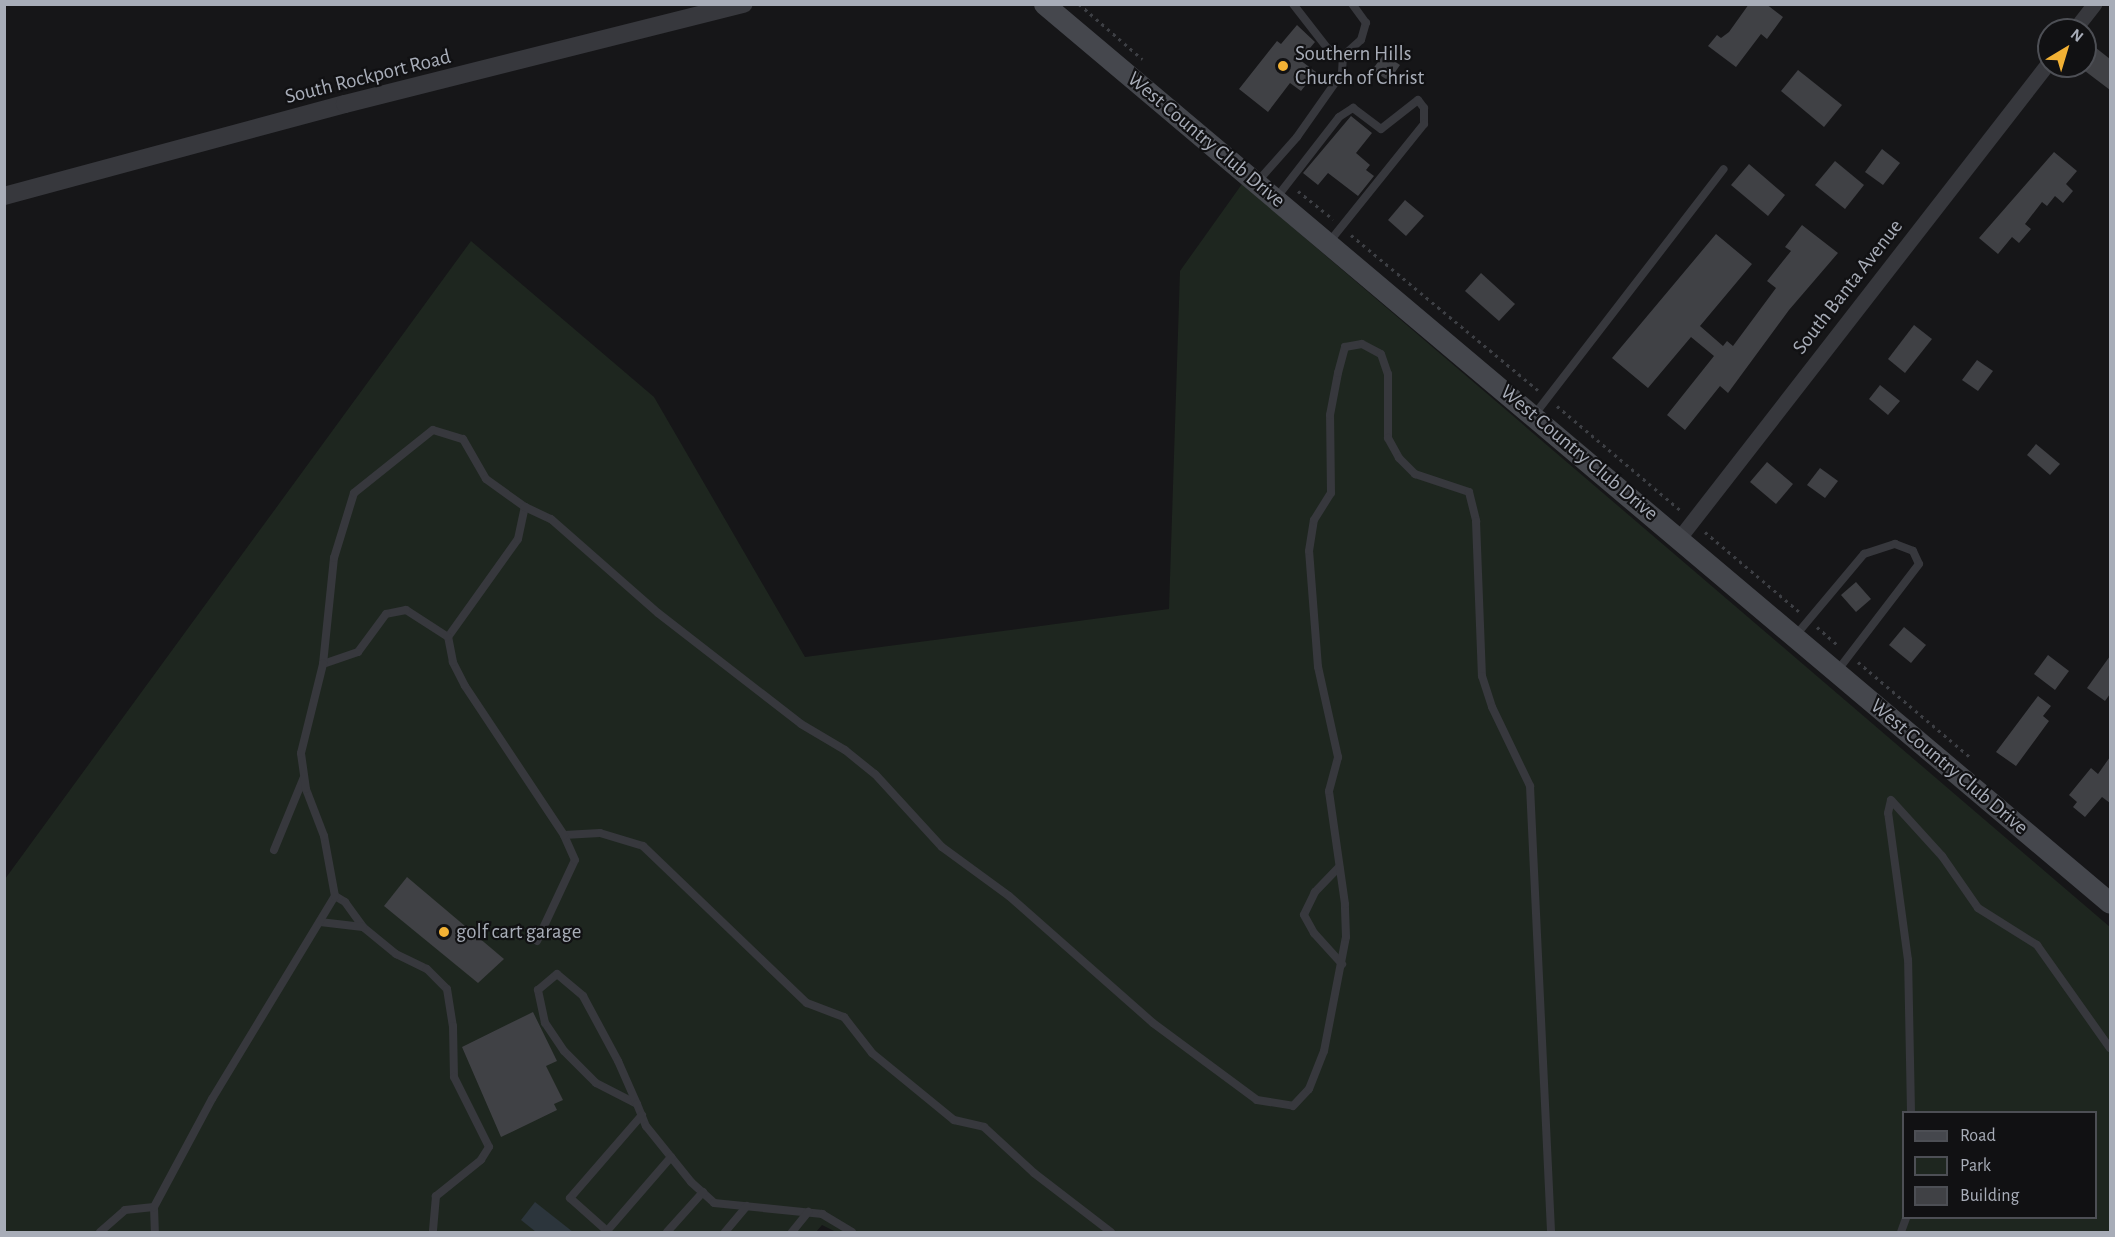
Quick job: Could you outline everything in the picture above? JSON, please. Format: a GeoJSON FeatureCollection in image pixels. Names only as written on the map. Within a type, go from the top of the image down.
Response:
{"type":"FeatureCollection","features":[{"type":"Feature","properties":{"kind":"main road","name":"West Country Club Drive"},"geometry":{"type":"LineString","coordinates":[[1045,5],[1257,183],[1282,190],[1335,235],[1534,416],[1686,529],[1843,663],[2110,903]]}},
{"type":"Feature","properties":{"kind":"street","name":"South Rockport Road"},"geometry":{"type":"LineString","coordinates":[[4,196],[345,104],[744,4]]}},
{"type":"Feature","properties":{"kind":"street"},"geometry":{"type":"LineString","coordinates":[[2083,18],[2094,4]]}},
{"type":"Feature","properties":{"kind":"street","name":"South Banta Avenue"},"geometry":{"type":"LineString","coordinates":[[1686,529],[2037,77]]}},
{"type":"Feature","properties":{"kind":"lane"},"geometry":{"type":"LineString","coordinates":[[1293,4],[1328,48],[1343,56]]}},
{"type":"Feature","properties":{"kind":"lane"},"geometry":{"type":"LineString","coordinates":[[1257,183],[1297,137],[1342,73],[1343,56],[1361,40],[1366,23],[1352,4]]}},
{"type":"Feature","properties":{"kind":"lane"},"geometry":{"type":"LineString","coordinates":[[1282,190],[1339,117],[1353,108],[1381,129],[1418,100],[1424,108],[1424,124],[1335,235]]}},
{"type":"Feature","properties":{"kind":"lane"},"geometry":{"type":"LineString","coordinates":[[1534,416],[1724,169]]}},
{"type":"Feature","properties":{"kind":"lane"},"geometry":{"type":"LineString","coordinates":[[155,1233],[154,1207],[212,1099],[335,896],[324,836],[304,775],[301,753],[323,664],[334,558],[354,493],[433,430],[463,439],[486,479],[525,507],[551,519],[667,620],[801,724],[845,750],[875,774],[942,847],[1009,896],[1153,1023],[1257,1100],[1293,1106],[1309,1089],[1324,1051],[1342,964],[1345,904],[1329,791],[1338,757],[1317,658],[1309,551],[1314,520],[1331,493],[1330,415],[1338,373],[1345,346],[1362,344],[1380,354],[1388,374],[1388,438],[1399,458],[1415,474],[1469,492],[1476,521],[1482,676],[1492,707],[1530,786],[1551,1233]]}},
{"type":"Feature","properties":{"kind":"lane"},"geometry":{"type":"LineString","coordinates":[[448,637],[518,539],[525,507]]}},
{"type":"Feature","properties":{"kind":"lane"},"geometry":{"type":"LineString","coordinates":[[1802,628],[1864,554],[1895,544],[1913,551],[1919,564],[1843,663]]}},
{"type":"Feature","properties":{"kind":"lane"},"geometry":{"type":"LineString","coordinates":[[323,664],[358,652],[386,614],[406,610],[448,637],[453,662],[465,686],[564,835],[575,860],[537,941]]}},
{"type":"Feature","properties":{"kind":"lane"},"geometry":{"type":"LineString","coordinates":[[274,850],[304,775]]}},
{"type":"Feature","properties":{"kind":"lane"},"geometry":{"type":"LineString","coordinates":[[1911,1111],[1908,960],[1888,813],[1891,800],[1942,856],[1978,908],[2037,945],[2110,1048]]}},
{"type":"Feature","properties":{"kind":"lane"},"geometry":{"type":"LineString","coordinates":[[564,835],[600,833],[644,846],[807,1003],[844,1017],[872,1053],[945,1113],[954,1120],[984,1126],[1034,1173],[1111,1233]]}},
{"type":"Feature","properties":{"kind":"lane"},"geometry":{"type":"LineString","coordinates":[[1339,867],[1315,892],[1304,915],[1314,933],[1342,964]]}},
{"type":"Feature","properties":{"kind":"lane"},"geometry":{"type":"LineString","coordinates":[[335,896],[345,902],[363,927],[396,954],[427,969],[447,989],[453,1026],[454,1077],[489,1147],[481,1160],[436,1196],[433,1233]]}},
{"type":"Feature","properties":{"kind":"lane"},"geometry":{"type":"LineString","coordinates":[[320,922],[363,927]]}},
{"type":"Feature","properties":{"kind":"lane"},"geometry":{"type":"LineString","coordinates":[[637,1104],[596,1083],[564,1051],[545,1023],[538,990],[557,974],[582,996],[637,1104],[642,1115],[671,1156],[714,1203],[822,1214],[852,1233]]}},
{"type":"Feature","properties":{"kind":"lane"},"geometry":{"type":"LineString","coordinates":[[642,1115],[570,1198],[608,1232],[671,1156]]}},
{"type":"Feature","properties":{"kind":"lane"},"geometry":{"type":"LineString","coordinates":[[667,1233],[703,1192]]}},
{"type":"Feature","properties":{"kind":"lane"},"geometry":{"type":"LineString","coordinates":[[725,1233],[747,1206]]}},
{"type":"Feature","properties":{"kind":"lane"},"geometry":{"type":"LineString","coordinates":[[100,1233],[125,1210],[154,1207]]}},
{"type":"Feature","properties":{"kind":"lane"},"geometry":{"type":"LineString","coordinates":[[792,1233],[808,1212]]}},
{"type":"Feature","properties":{"kind":"path"},"geometry":{"type":"LineString","coordinates":[[1079,4],[1148,64]]}},
{"type":"Feature","properties":{"kind":"path"},"geometry":{"type":"LineString","coordinates":[[1282,190],[1335,235],[1549,399],[1686,529],[1843,663],[1977,764]]}},
{"type":"Feature","properties":{"kind":"green space"},"geometry":{"type":"Polygon","coordinates":[[[1242,184],[2110,927],[2110,1232],[836,1232],[822,1225],[816,1232],[5,1232],[5,879],[471,241],[654,397],[805,657],[1169,609],[1180,271],[1242,184]]]}},
{"type":"Feature","properties":{"kind":"shaded area"},"geometry":{"type":"Polygon","coordinates":[[[535,1202],[573,1232],[536,1232],[521,1220],[535,1202]]]}},
{"type":"Feature","properties":{"kind":"building"},"geometry":{"type":"Polygon","coordinates":[[[1749,4],[1766,4],[1783,17],[1767,39],[1761,34],[1736,67],[1708,46],[1717,35],[1721,38],[1729,32],[1749,4]]]}},
{"type":"Feature","properties":{"kind":"building","name":"Southern Hills Church of Christ"},"geometry":{"type":"Polygon","coordinates":[[[1297,25],[1315,42],[1300,60],[1316,72],[1301,91],[1290,83],[1268,112],[1239,89],[1277,41],[1281,44],[1297,25]]]}},
{"type":"Feature","properties":{"kind":"building"},"geometry":{"type":"Polygon","coordinates":[[[2097,49],[2110,59],[2110,90],[2094,78],[2097,78],[2097,49]]]}},
{"type":"Feature","properties":{"kind":"building"},"geometry":{"type":"Polygon","coordinates":[[[1384,54],[1400,65],[1389,81],[1372,70],[1384,54]]]}},
{"type":"Feature","properties":{"kind":"building"},"geometry":{"type":"Polygon","coordinates":[[[1798,70],[1842,105],[1824,127],[1781,91],[1798,70]]]}},
{"type":"Feature","properties":{"kind":"building"},"geometry":{"type":"Polygon","coordinates":[[[1351,116],[1372,133],[1356,153],[1370,165],[1366,170],[1374,176],[1358,196],[1328,173],[1318,185],[1303,173],[1351,116]]]}},
{"type":"Feature","properties":{"kind":"building"},"geometry":{"type":"Polygon","coordinates":[[[1882,149],[1900,163],[1883,185],[1865,172],[1882,149]]]}},
{"type":"Feature","properties":{"kind":"building"},"geometry":{"type":"Polygon","coordinates":[[[2054,152],[2077,171],[2066,184],[2073,191],[2063,203],[2055,196],[2047,206],[2042,202],[2025,224],[2031,229],[2019,243],[2012,237],[1998,254],[1979,238],[2054,152]]]}},
{"type":"Feature","properties":{"kind":"building"},"geometry":{"type":"Polygon","coordinates":[[[1835,161],[1864,185],[1845,209],[1815,185],[1835,161]]]}},
{"type":"Feature","properties":{"kind":"building"},"geometry":{"type":"Polygon","coordinates":[[[1749,164],[1785,195],[1768,216],[1731,185],[1749,164]]]}},
{"type":"Feature","properties":{"kind":"building"},"geometry":{"type":"Polygon","coordinates":[[[1405,200],[1424,216],[1406,236],[1388,220],[1405,200]]]}},
{"type":"Feature","properties":{"kind":"building"},"geometry":{"type":"Polygon","coordinates":[[[1802,225],[1838,253],[1789,310],[1728,393],[1720,386],[1685,430],[1667,415],[1714,356],[1691,337],[1648,388],[1612,358],[1716,234],[1752,264],[1700,326],[1723,346],[1727,341],[1733,346],[1776,288],[1767,281],[1791,251],[1785,247],[1802,225]]]}},
{"type":"Feature","properties":{"kind":"building"},"geometry":{"type":"Polygon","coordinates":[[[1481,273],[1515,304],[1499,321],[1465,291],[1481,273]]]}},
{"type":"Feature","properties":{"kind":"building"},"geometry":{"type":"Polygon","coordinates":[[[1914,325],[1932,339],[1905,373],[1888,359],[1914,325]]]}},
{"type":"Feature","properties":{"kind":"building"},"geometry":{"type":"Polygon","coordinates":[[[1977,360],[1993,371],[1978,391],[1962,380],[1977,360]]]}},
{"type":"Feature","properties":{"kind":"building"},"geometry":{"type":"Polygon","coordinates":[[[1880,385],[1900,401],[1888,415],[1869,399],[1880,385]]]}},
{"type":"Feature","properties":{"kind":"building"},"geometry":{"type":"Polygon","coordinates":[[[2036,444],[2060,464],[2050,475],[2027,455],[2036,444]]]}},
{"type":"Feature","properties":{"kind":"building"},"geometry":{"type":"Polygon","coordinates":[[[1767,462],[1793,484],[1776,504],[1750,482],[1767,462]]]}},
{"type":"Feature","properties":{"kind":"building"},"geometry":{"type":"Polygon","coordinates":[[[1820,468],[1838,481],[1825,498],[1807,485],[1820,468]]]}},
{"type":"Feature","properties":{"kind":"building"},"geometry":{"type":"Polygon","coordinates":[[[1856,582],[1871,599],[1856,612],[1841,595],[1856,582]]]}},
{"type":"Feature","properties":{"kind":"building"},"geometry":{"type":"Polygon","coordinates":[[[1904,627],[1926,645],[1911,663],[1889,645],[1904,627]]]}},
{"type":"Feature","properties":{"kind":"building"},"geometry":{"type":"Polygon","coordinates":[[[2048,655],[2069,671],[2055,690],[2034,674],[2048,655]]]}},
{"type":"Feature","properties":{"kind":"building"},"geometry":{"type":"Polygon","coordinates":[[[2110,656],[2110,694],[2105,701],[2087,688],[2110,656]]]}},
{"type":"Feature","properties":{"kind":"building"},"geometry":{"type":"Polygon","coordinates":[[[2038,696],[2051,706],[2043,716],[2049,721],[2016,766],[1996,752],[2038,696]]]}},
{"type":"Feature","properties":{"kind":"building"},"geometry":{"type":"Polygon","coordinates":[[[2110,757],[2110,803],[2102,797],[2085,817],[2073,807],[2077,802],[2069,795],[2091,768],[2098,774],[2110,757]]]}},
{"type":"Feature","properties":{"kind":"building","name":"golf cart garage"},"geometry":{"type":"Polygon","coordinates":[[[407,877],[504,959],[478,983],[384,906],[407,877]]]}},
{"type":"Feature","properties":{"kind":"building"},"geometry":{"type":"Polygon","coordinates":[[[533,1012],[557,1061],[546,1066],[563,1100],[554,1104],[557,1110],[501,1137],[462,1047],[533,1012]]]}},
{"type":"Feature","properties":{"kind":"place","name":"Southern Hills Church of Christ"},"geometry":{"type":"Point","coordinates":[1283,66]}},
{"type":"Feature","properties":{"kind":"place","name":"golf cart garage"},"geometry":{"type":"Point","coordinates":[444,932]}}]}
